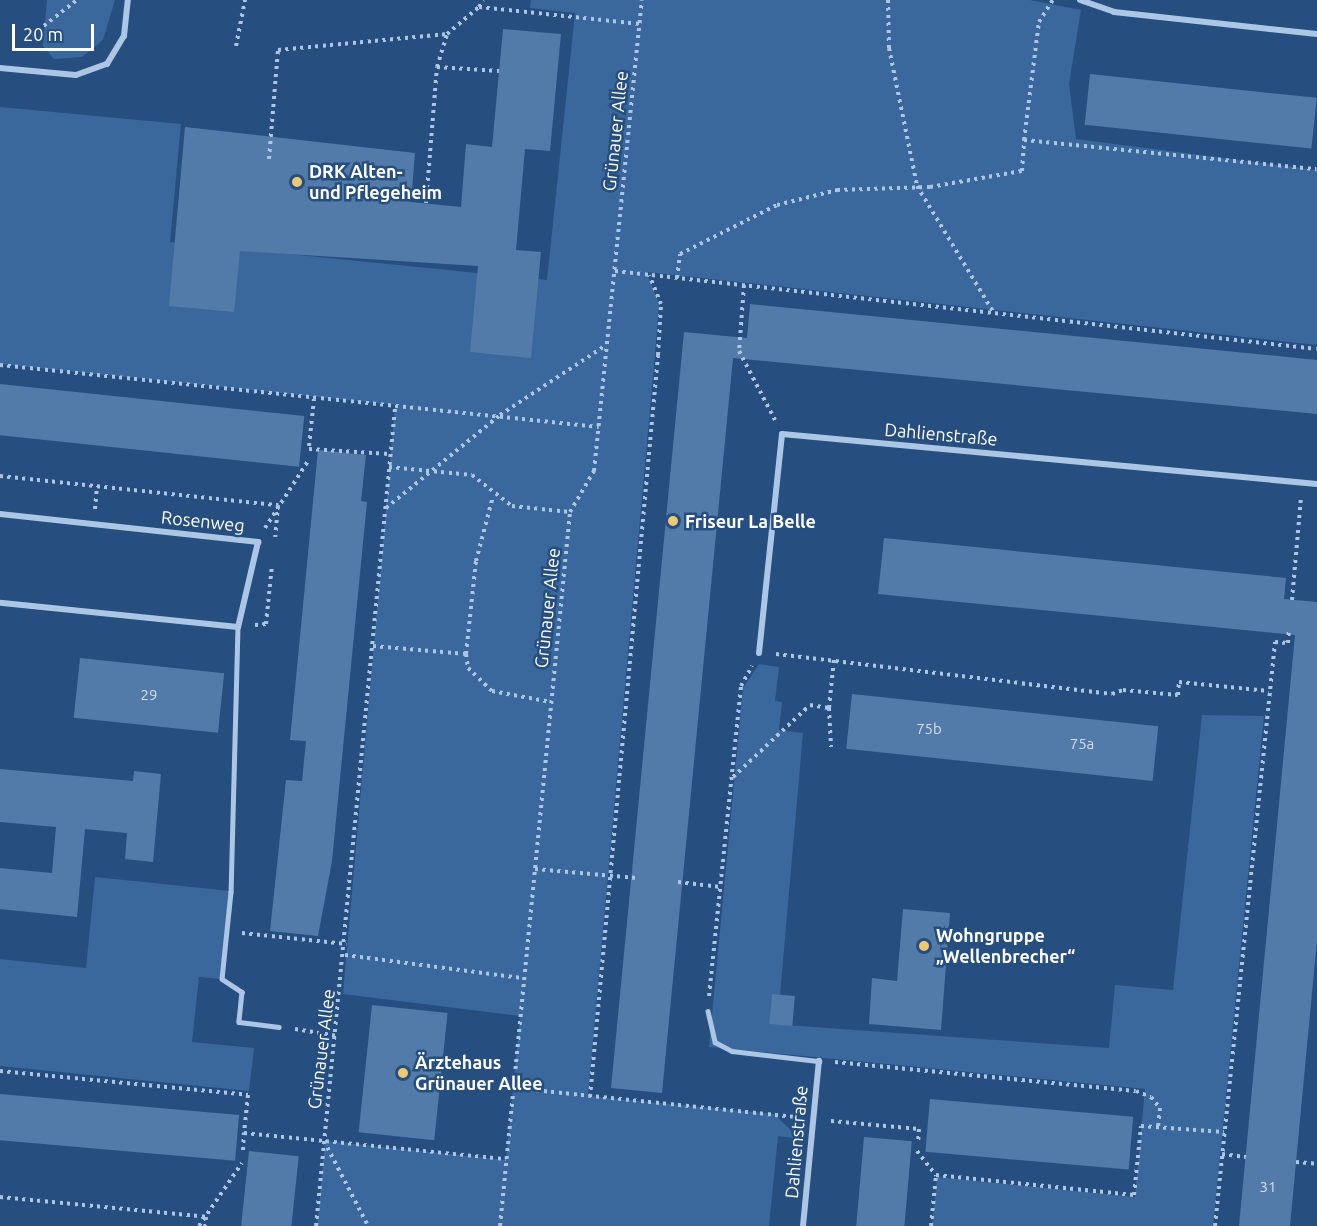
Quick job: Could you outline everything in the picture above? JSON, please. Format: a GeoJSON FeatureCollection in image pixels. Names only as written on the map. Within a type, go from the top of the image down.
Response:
{"type":"FeatureCollection","features":[{"type":"Feature","properties":{"kind":"street"},"geometry":{"type":"LineString","coordinates":[[0,68],[76,75],[107,64],[124,36],[128,0]]}},
{"type":"Feature","properties":{"kind":"street"},"geometry":{"type":"LineString","coordinates":[[1080,0],[1114,12],[1317,34]]}},
{"type":"Feature","properties":{"kind":"street"},"geometry":{"type":"LineString","coordinates":[[759,652],[782,434]]}},
{"type":"Feature","properties":{"kind":"street","name":"Dahlienstraße"},"geometry":{"type":"LineString","coordinates":[[782,434],[1317,484]]}},
{"type":"Feature","properties":{"kind":"street","name":"Rosenweg"},"geometry":{"type":"LineString","coordinates":[[0,514],[258,542],[238,627]]}},
{"type":"Feature","properties":{"kind":"street"},"geometry":{"type":"LineString","coordinates":[[0,603],[238,627]]}},
{"type":"Feature","properties":{"kind":"street","name":"Dahlienstraße"},"geometry":{"type":"LineString","coordinates":[[803,1226],[819,1061]]}},
{"type":"Feature","properties":{"kind":"lane"},"geometry":{"type":"LineString","coordinates":[[238,627],[227,931],[222,979],[242,992],[239,1022],[279,1027]]}},
{"type":"Feature","properties":{"kind":"lane"},"geometry":{"type":"LineString","coordinates":[[708,1011],[715,1042],[732,1051],[819,1061]]}},
{"type":"Feature","properties":{"kind":"path"},"geometry":{"type":"LineString","coordinates":[[32,35],[77,0]]}},
{"type":"Feature","properties":{"kind":"path"},"geometry":{"type":"LineString","coordinates":[[236,46],[245,0]]}},
{"type":"Feature","properties":{"kind":"path"},"geometry":{"type":"LineString","coordinates":[[426,203],[438,67],[447,34],[479,7],[483,0]]}},
{"type":"Feature","properties":{"kind":"path","name":"Grünauer Allee"},"geometry":{"type":"LineString","coordinates":[[500,1226],[570,512],[594,471],[642,0]]}},
{"type":"Feature","properties":{"kind":"path"},"geometry":{"type":"LineString","coordinates":[[888,0],[889,48],[917,186],[995,313]]}},
{"type":"Feature","properties":{"kind":"path"},"geometry":{"type":"LineString","coordinates":[[677,278],[680,254],[777,205],[837,190],[917,186],[1022,171],[1039,22],[1053,0]]}},
{"type":"Feature","properties":{"kind":"path"},"geometry":{"type":"LineString","coordinates":[[479,7],[640,24]]}},
{"type":"Feature","properties":{"kind":"path"},"geometry":{"type":"LineString","coordinates":[[269,159],[278,50],[447,34]]}},
{"type":"Feature","properties":{"kind":"path"},"geometry":{"type":"LineString","coordinates":[[438,67],[499,71]]}},
{"type":"Feature","properties":{"kind":"path"},"geometry":{"type":"LineString","coordinates":[[1024,140],[1317,169]]}},
{"type":"Feature","properties":{"kind":"path"},"geometry":{"type":"LineString","coordinates":[[615,271],[1317,349]]}},
{"type":"Feature","properties":{"kind":"path"},"geometry":{"type":"LineString","coordinates":[[590,1097],[658,355],[661,304],[649,275]]}},
{"type":"Feature","properties":{"kind":"path"},"geometry":{"type":"LineString","coordinates":[[744,285],[739,351],[782,434]]}},
{"type":"Feature","properties":{"kind":"path"},"geometry":{"type":"LineString","coordinates":[[386,508],[500,415],[606,345]]}},
{"type":"Feature","properties":{"kind":"path"},"geometry":{"type":"LineString","coordinates":[[0,365],[395,408],[500,415],[599,427]]}},
{"type":"Feature","properties":{"kind":"path"},"geometry":{"type":"LineString","coordinates":[[314,399],[309,448],[390,454]]}},
{"type":"Feature","properties":{"kind":"path","name":"Grünauer Allee"},"geometry":{"type":"LineString","coordinates":[[316,1226],[345,955],[395,408]]}},
{"type":"Feature","properties":{"kind":"path"},"geometry":{"type":"LineString","coordinates":[[258,542],[308,461]]}},
{"type":"Feature","properties":{"kind":"path"},"geometry":{"type":"LineString","coordinates":[[389,467],[472,474],[488,482],[494,496],[512,506],[570,512]]}},
{"type":"Feature","properties":{"kind":"path"},"geometry":{"type":"LineString","coordinates":[[1292,600],[1302,482]]}},
{"type":"Feature","properties":{"kind":"path"},"geometry":{"type":"LineString","coordinates":[[494,496],[476,561],[466,654],[468,668],[492,692],[551,702]]}},
{"type":"Feature","properties":{"kind":"path"},"geometry":{"type":"LineString","coordinates":[[1215,1226],[1275,642],[1288,644],[1289,628]]}},
{"type":"Feature","properties":{"kind":"path"},"geometry":{"type":"LineString","coordinates":[[373,646],[466,654]]}},
{"type":"Feature","properties":{"kind":"path"},"geometry":{"type":"LineString","coordinates":[[708,1011],[741,687],[759,652],[834,659],[1112,694],[1123,690],[1178,695],[1179,682],[1269,691]]}},
{"type":"Feature","properties":{"kind":"path"},"geometry":{"type":"LineString","coordinates":[[831,747],[829,708],[834,659]]}},
{"type":"Feature","properties":{"kind":"path"},"geometry":{"type":"LineString","coordinates":[[732,778],[810,705],[829,708]]}},
{"type":"Feature","properties":{"kind":"path"},"geometry":{"type":"LineString","coordinates":[[535,869],[636,878]]}},
{"type":"Feature","properties":{"kind":"path"},"geometry":{"type":"LineString","coordinates":[[678,882],[721,887]]}},
{"type":"Feature","properties":{"kind":"path"},"geometry":{"type":"LineString","coordinates":[[227,931],[346,944]]}},
{"type":"Feature","properties":{"kind":"path"},"geometry":{"type":"LineString","coordinates":[[345,955],[523,978]]}},
{"type":"Feature","properties":{"kind":"path"},"geometry":{"type":"LineString","coordinates":[[279,1027],[337,1036]]}},
{"type":"Feature","properties":{"kind":"path"},"geometry":{"type":"LineString","coordinates":[[819,1061],[1136,1091],[1151,1096],[1160,1108],[1158,1127]]}},
{"type":"Feature","properties":{"kind":"path"},"geometry":{"type":"LineString","coordinates":[[0,1071],[248,1095],[243,1150]]}},
{"type":"Feature","properties":{"kind":"path"},"geometry":{"type":"LineString","coordinates":[[514,1088],[919,1129],[918,1142]]}},
{"type":"Feature","properties":{"kind":"path"},"geometry":{"type":"LineString","coordinates":[[936,1175],[1134,1195],[1141,1126],[1224,1132]]}},
{"type":"Feature","properties":{"kind":"path"},"geometry":{"type":"LineString","coordinates":[[244,1133],[506,1159]]}},
{"type":"Feature","properties":{"kind":"path"},"geometry":{"type":"LineString","coordinates":[[324,1141],[368,1226]]}},
{"type":"Feature","properties":{"kind":"path"},"geometry":{"type":"LineString","coordinates":[[917,1151],[936,1175],[931,1226]]}},
{"type":"Feature","properties":{"kind":"path"},"geometry":{"type":"LineString","coordinates":[[1222,1154],[1246,1157]]}},
{"type":"Feature","properties":{"kind":"path"},"geometry":{"type":"LineString","coordinates":[[1296,1162],[1317,1164]]}},
{"type":"Feature","properties":{"kind":"path"},"geometry":{"type":"LineString","coordinates":[[200,1226],[242,1163]]}},
{"type":"Feature","properties":{"kind":"path"},"geometry":{"type":"LineString","coordinates":[[0,1197],[206,1217]]}},
{"type":"Feature","properties":{"kind":"path"},"geometry":{"type":"LineString","coordinates":[[205,1226],[206,1217]]}},
{"type":"Feature","properties":{"kind":"shaded area"},"geometry":{"type":"Polygon","coordinates":[[[47,0],[115,0],[103,40],[82,57],[54,59],[43,46],[47,0]]]}},
{"type":"Feature","properties":{"kind":"shaded area"},"geometry":{"type":"Polygon","coordinates":[[[531,0],[1030,0],[1081,10],[1069,84],[1076,139],[1317,170],[1317,345],[646,272],[659,303],[588,1096],[774,1114],[800,1139],[778,1136],[769,1226],[317,1226],[325,1141],[506,1160],[520,1016],[343,994],[395,405],[0,364],[0,107],[181,124],[170,242],[547,280],[575,13],[530,8],[531,0]]]}},
{"type":"Feature","properties":{"kind":"shaded area"},"geometry":{"type":"Polygon","coordinates":[[[759,664],[779,667],[775,701],[782,702],[779,730],[803,733],[780,995],[771,1024],[1109,1048],[1115,985],[1173,990],[1202,715],[1264,716],[1213,1226],[932,1226],[937,1177],[1135,1197],[1145,1089],[709,1047],[743,688],[759,664]]]}},
{"type":"Feature","properties":{"kind":"shaded area"},"geometry":{"type":"Polygon","coordinates":[[[95,877],[231,891],[222,979],[199,977],[192,1042],[254,1048],[249,1091],[0,1066],[0,959],[86,968],[95,877]]]}},
{"type":"Feature","properties":{"kind":"building","name":"DRK Alten- und Pflegeheim"},"geometry":{"type":"Polygon","coordinates":[[[503,29],[561,34],[550,151],[525,149],[516,250],[541,252],[531,358],[470,352],[478,266],[240,251],[234,312],[169,306],[185,127],[415,153],[411,202],[461,207],[466,144],[492,147],[503,29]]]}},
{"type":"Feature","properties":{"kind":"building"},"geometry":{"type":"Polygon","coordinates":[[[1090,74],[1317,98],[1311,149],[1085,125],[1090,74]]]}},
{"type":"Feature","properties":{"kind":"building"},"geometry":{"type":"Polygon","coordinates":[[[750,304],[1317,360],[1317,414],[733,358],[662,1093],[611,1088],[684,332],[747,338],[750,304]]]}},
{"type":"Feature","properties":{"kind":"building"},"geometry":{"type":"Polygon","coordinates":[[[0,384],[304,416],[299,467],[0,435],[0,384]]]}},
{"type":"Feature","properties":{"kind":"building"},"geometry":{"type":"Polygon","coordinates":[[[318,450],[366,455],[361,501],[367,502],[332,861],[318,936],[270,931],[286,780],[302,781],[306,741],[290,740],[318,450]]]}},
{"type":"Feature","properties":{"kind":"building"},"geometry":{"type":"Polygon","coordinates":[[[884,538],[1286,578],[1284,599],[1317,602],[1317,940],[1290,1226],[1239,1226],[1295,635],[878,594],[884,538]]]}},
{"type":"Feature","properties":{"kind":"building"},"geometry":{"type":"Polygon","coordinates":[[[80,658],[224,673],[218,733],[74,718],[80,658]]]}},
{"type":"Feature","properties":{"kind":"building"},"geometry":{"type":"Polygon","coordinates":[[[852,694],[1158,726],[1153,781],[846,749],[852,694]]]}},
{"type":"Feature","properties":{"kind":"building"},"geometry":{"type":"Polygon","coordinates":[[[0,769],[133,781],[134,771],[161,774],[153,862],[125,859],[127,833],[85,829],[77,917],[0,909],[0,868],[52,873],[56,827],[0,822],[0,769]]]}},
{"type":"Feature","properties":{"kind":"building","name":"Wohngruppe „Wellenbrecher“"},"geometry":{"type":"Polygon","coordinates":[[[903,909],[950,913],[941,1030],[869,1024],[872,978],[897,981],[903,909]]]}},
{"type":"Feature","properties":{"kind":"building"},"geometry":{"type":"Polygon","coordinates":[[[772,994],[795,996],[792,1026],[769,1024],[772,994]]]}},
{"type":"Feature","properties":{"kind":"building","name":"Ärztehaus Grünauer Allee"},"geometry":{"type":"Polygon","coordinates":[[[372,1005],[448,1013],[434,1140],[359,1132],[372,1005]]]}},
{"type":"Feature","properties":{"kind":"building"},"geometry":{"type":"Polygon","coordinates":[[[0,1094],[239,1115],[235,1161],[0,1140],[0,1094]]]}},
{"type":"Feature","properties":{"kind":"building"},"geometry":{"type":"Polygon","coordinates":[[[930,1099],[1133,1117],[1129,1170],[925,1152],[930,1099]]]}},
{"type":"Feature","properties":{"kind":"building"},"geometry":{"type":"Polygon","coordinates":[[[864,1137],[912,1141],[904,1226],[856,1226],[864,1137]]]}},
{"type":"Feature","properties":{"kind":"building"},"geometry":{"type":"Polygon","coordinates":[[[249,1151],[299,1156],[291,1226],[241,1226],[249,1151]]]}},
{"type":"Feature","properties":{"kind":"place","name":"DRK Alten- und Pflegeheim"},"geometry":{"type":"Point","coordinates":[297,182]}},
{"type":"Feature","properties":{"kind":"place","name":"Friseur La Belle"},"geometry":{"type":"Point","coordinates":[673,521]}},
{"type":"Feature","properties":{"kind":"place","name":"Wohngruppe „Wellenbrecher“"},"geometry":{"type":"Point","coordinates":[924,946]}},
{"type":"Feature","properties":{"kind":"place","name":"Ärztehaus Grünauer Allee"},"geometry":{"type":"Point","coordinates":[403,1073]}}]}
